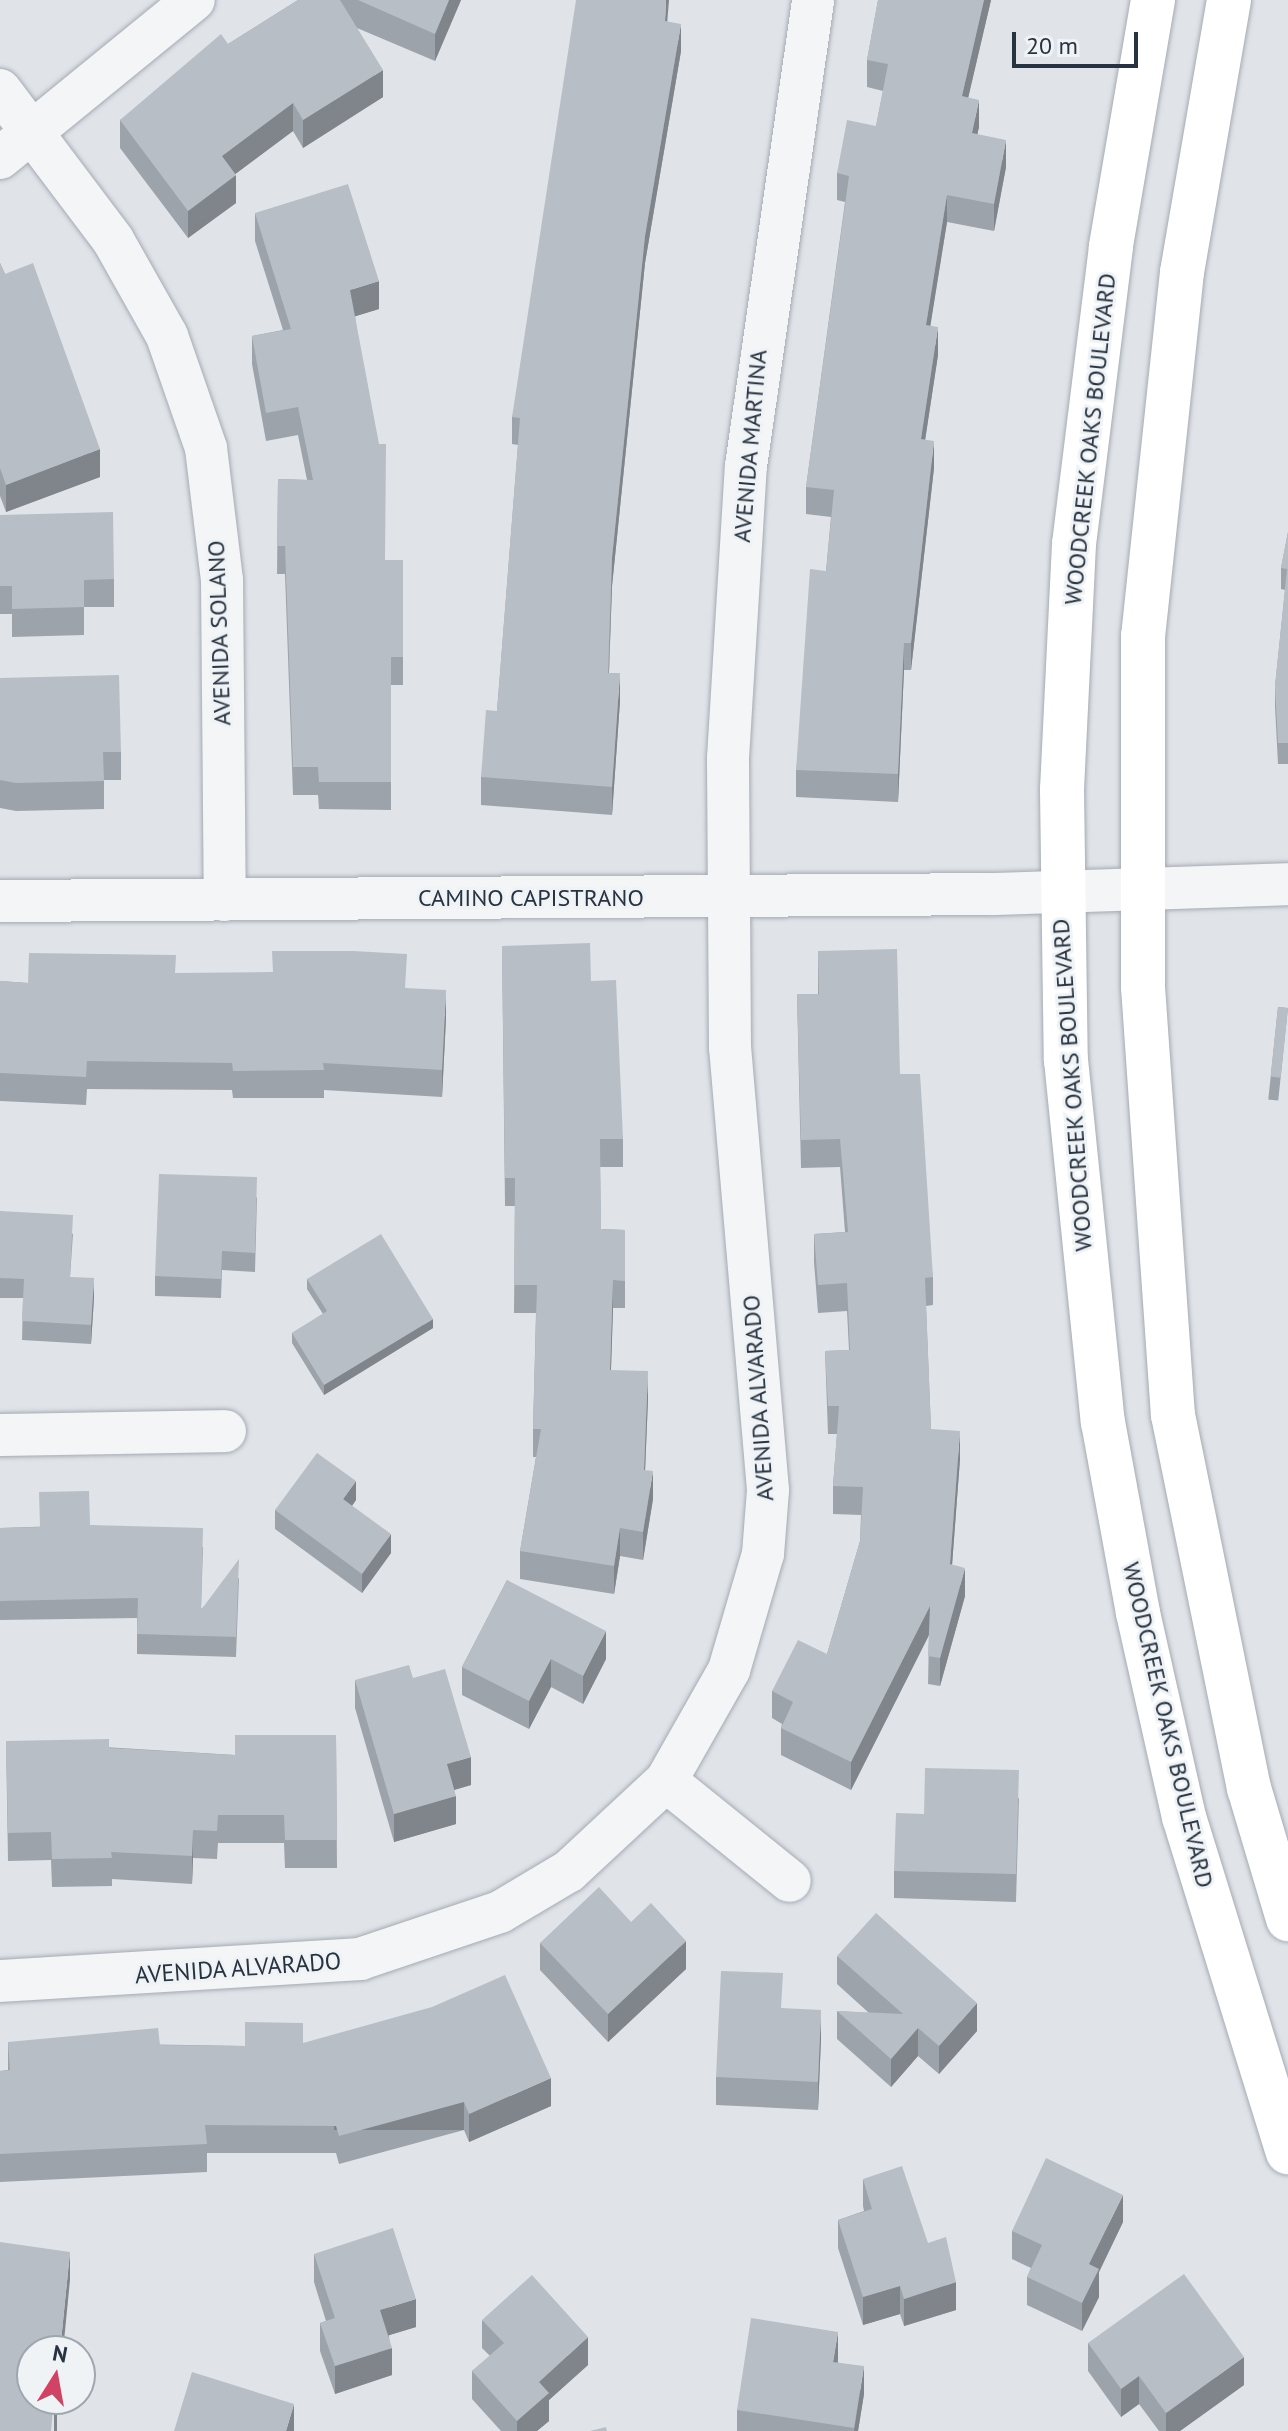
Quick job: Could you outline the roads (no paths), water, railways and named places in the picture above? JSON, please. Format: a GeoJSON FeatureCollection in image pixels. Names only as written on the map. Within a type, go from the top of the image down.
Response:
{"type":"FeatureCollection","features":[{"type":"Feature","properties":{"kind":"main road","name":"WOODCREEK OAKS BOULEVARD"},"geometry":{"type":"LineString","coordinates":[[1153,0],[1111,247],[1074,544],[1061,892],[1076,1201],[1105,1437],[1184,1817],[1288,2152]]}},
{"type":"Feature","properties":{"kind":"main road"},"geometry":{"type":"LineString","coordinates":[[1229,0],[1182,272],[1143,636],[1142,890],[1156,1225],[1173,1415],[1249,1788],[1288,1919]]}},
{"type":"Feature","properties":{"kind":"street"},"geometry":{"type":"LineString","coordinates":[[0,158],[194,0]]}},
{"type":"Feature","properties":{"kind":"street","name":"AVENIDA MARTINA"},"geometry":{"type":"LineString","coordinates":[[727,897],[746,466],[813,0]]}},
{"type":"Feature","properties":{"kind":"street","name":"AVENIDA SOLANO"},"geometry":{"type":"LineString","coordinates":[[0,90],[36,131],[113,240],[167,336],[206,448],[222,580],[225,900]]}},
{"type":"Feature","properties":{"kind":"street","name":"CAMINO CAPISTRANO"},"geometry":{"type":"LineString","coordinates":[[0,901],[727,897],[1061,892],[1288,884]]}},
{"type":"Feature","properties":{"kind":"street","name":"AVENIDA ALVARADO"},"geometry":{"type":"LineString","coordinates":[[0,1981],[290,1968],[428,1941],[500,1912],[569,1871],[666,1781],[729,1670],[763,1554],[768,1490],[739,1186],[727,897]]}},
{"type":"Feature","properties":{"kind":"street"},"geometry":{"type":"LineString","coordinates":[[0,1435],[225,1431]]}},
{"type":"Feature","properties":{"kind":"street"},"geometry":{"type":"LineString","coordinates":[[666,1781],[790,1881]]}}]}
